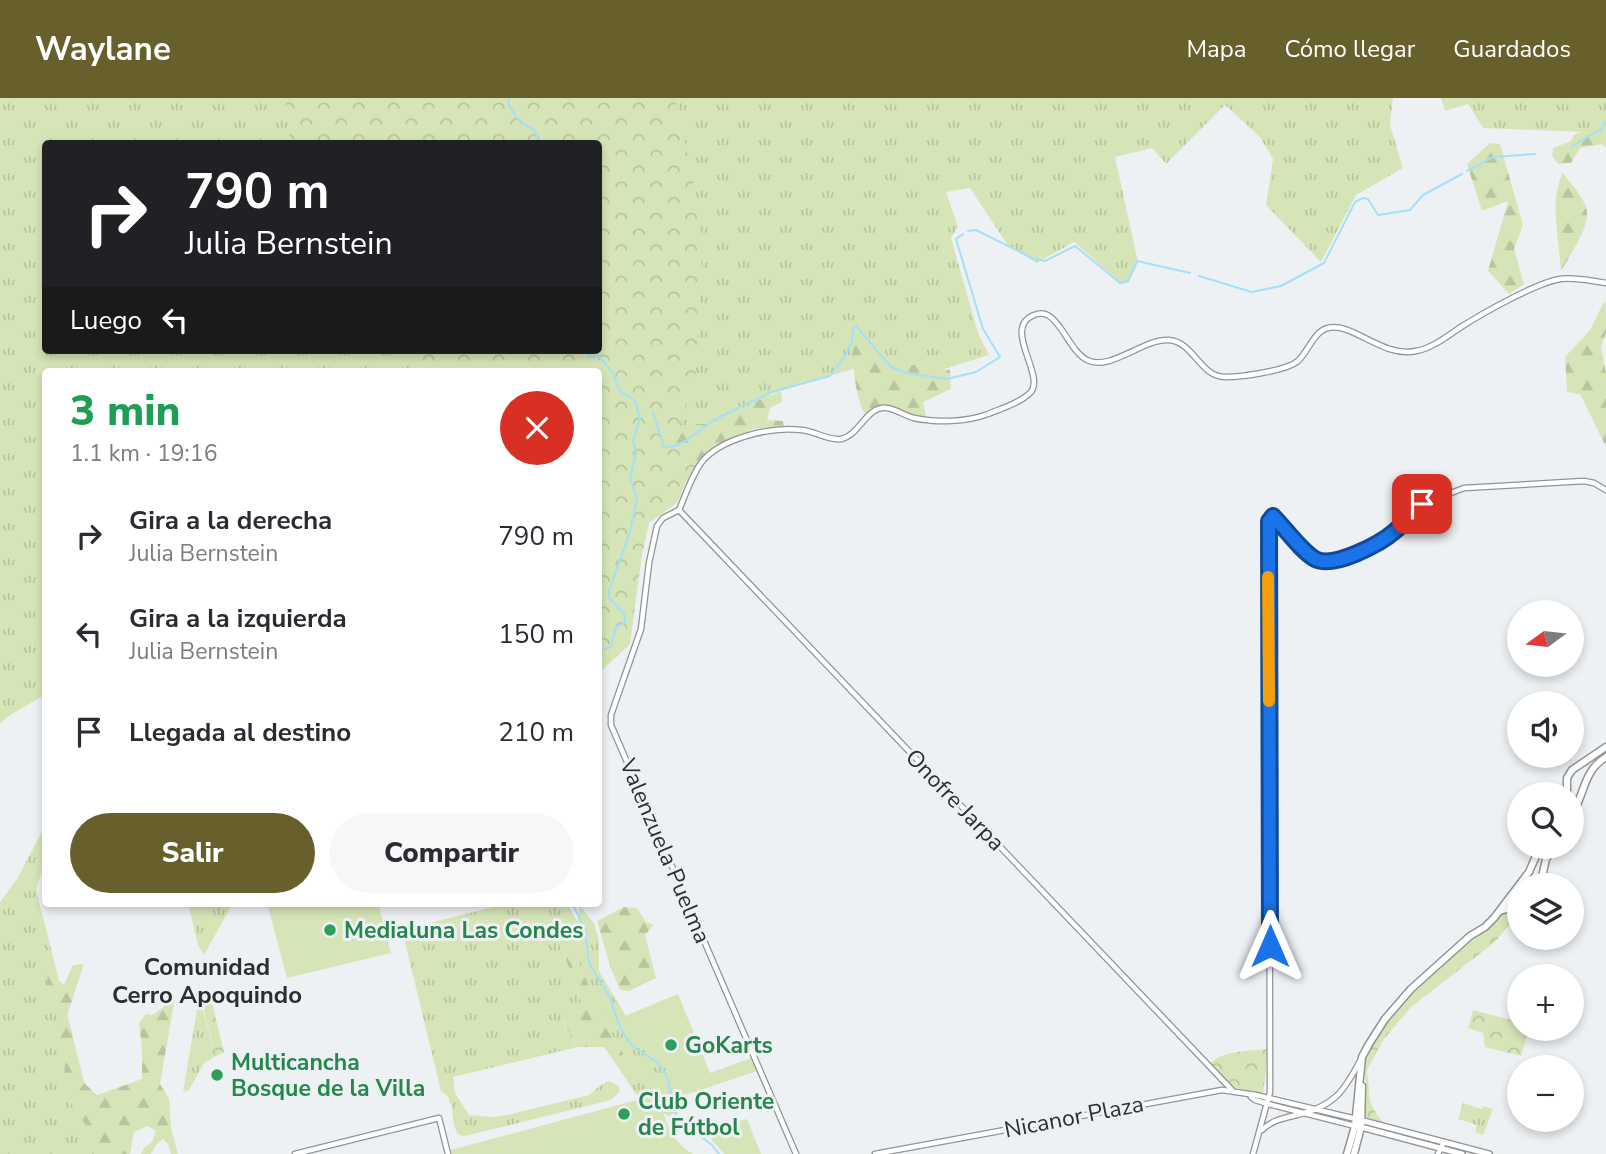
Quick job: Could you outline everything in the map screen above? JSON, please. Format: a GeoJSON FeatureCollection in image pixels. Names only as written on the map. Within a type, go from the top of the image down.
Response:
{"type":"FeatureCollection","features":[{"type":"Feature","properties":{"kind":"main road"},"geometry":{"type":"LineString","coordinates":[[1567,782],[1572,770],[1606,747]]}},
{"type":"Feature","properties":{"kind":"main road"},"geometry":{"type":"LineString","coordinates":[[1584,785],[1595,765],[1606,757]]}},
{"type":"Feature","properties":{"kind":"main road"},"geometry":{"type":"LineString","coordinates":[[1354,1154],[1359,1123],[1362,1056],[1385,1019],[1411,989],[1470,936],[1485,927],[1507,904]]}},
{"type":"Feature","properties":{"kind":"main road"},"geometry":{"type":"LineString","coordinates":[[1359,1123],[1489,1154]]}},
{"type":"Feature","properties":{"kind":"main road"},"geometry":{"type":"LineString","coordinates":[[1359,1123],[1439,1151],[1462,1154]]}},
{"type":"Feature","properties":{"kind":"main road"},"geometry":{"type":"LineString","coordinates":[[1347,1154],[1359,1123]]}},
{"type":"Feature","properties":{"kind":"street","name":"Valenzuela Puelma"},"geometry":{"type":"LineString","coordinates":[[796,1154],[611,725],[611,715],[641,629],[649,563],[657,527],[663,518],[678,510],[690,482],[706,458],[719,448],[751,435],[797,429],[839,439],[848,436],[882,408],[889,408],[916,419],[961,420],[986,415],[1027,396],[1033,389],[1035,381],[1022,330],[1025,321],[1035,314],[1046,314],[1056,321],[1071,347],[1092,362],[1106,361],[1160,341],[1170,340],[1187,348],[1212,374],[1227,377],[1291,366],[1301,358],[1319,333],[1328,328],[1346,330],[1390,350],[1414,352],[1429,347],[1480,316],[1554,281],[1569,278],[1606,283]]}},
{"type":"Feature","properties":{"kind":"street"},"geometry":{"type":"LineString","coordinates":[[1253,1154],[1268,1101],[1269,521],[1273,516],[1310,556],[1318,561],[1328,562],[1387,538],[1422,504],[1464,488],[1584,481],[1606,490]]}},
{"type":"Feature","properties":{"kind":"street","name":"Onofre Jarpa"},"geometry":{"type":"LineString","coordinates":[[678,510],[1232,1090]]}},
{"type":"Feature","properties":{"kind":"street"},"geometry":{"type":"LineString","coordinates":[[1259,1133],[1273,1122],[1315,1110],[1340,1093],[1362,1056]]}},
{"type":"Feature","properties":{"kind":"street"},"geometry":{"type":"LineString","coordinates":[[1232,1090],[1305,1113],[1359,1123]]}},
{"type":"Feature","properties":{"kind":"street","name":"Nicanor Plaza"},"geometry":{"type":"LineString","coordinates":[[875,1154],[1232,1090]]}},
{"type":"Feature","properties":{"kind":"street"},"geometry":{"type":"LineString","coordinates":[[1268,1101],[1315,1110],[1359,1123]]}},
{"type":"Feature","properties":{"kind":"street"},"geometry":{"type":"LineString","coordinates":[[295,1154],[439,1118],[448,1154]]}},
{"type":"Feature","properties":{"kind":"street"},"geometry":{"type":"LineString","coordinates":[[1439,1151],[1444,1142]]}},
{"type":"Feature","properties":{"kind":"green space"},"geometry":{"type":"Polygon","coordinates":[[[0,98],[1393,98],[1390,125],[1403,168],[1356,195],[1321,262],[1266,205],[1273,159],[1260,137],[1225,105],[1166,164],[1152,148],[1115,157],[1138,262],[1129,282],[1122,284],[1074,242],[1036,263],[1007,244],[970,188],[946,192],[958,227],[951,238],[978,333],[989,355],[941,370],[892,362],[859,367],[771,394],[753,429],[704,455],[682,461],[602,375],[602,368],[42,368],[42,697],[0,724],[0,98]]]}},
{"type":"Feature","properties":{"kind":"green space"},"geometry":{"type":"Polygon","coordinates":[[[285,98],[675,98],[696,193],[702,268],[695,382],[672,447],[699,463],[686,481],[678,502],[649,523],[630,644],[602,670],[602,368],[410,368],[401,354],[602,354],[602,140],[290,140],[285,98]]]}},
{"type":"Feature","properties":{"kind":"green space"},"geometry":{"type":"Polygon","coordinates":[[[1441,98],[1606,98],[1606,140],[1584,132],[1483,128],[1468,104],[1445,111],[1441,98]]]}},
{"type":"Feature","properties":{"kind":"green space"},"geometry":{"type":"Polygon","coordinates":[[[1585,130],[1606,135],[1606,148],[1602,144],[1580,148],[1571,163],[1558,164],[1552,156],[1553,148],[1571,141],[1574,135],[1585,130]]]}},
{"type":"Feature","properties":{"kind":"green space"},"geometry":{"type":"Polygon","coordinates":[[[1490,143],[1500,144],[1523,225],[1514,249],[1524,284],[1509,294],[1488,271],[1508,201],[1482,211],[1467,164],[1490,143]]]}},
{"type":"Feature","properties":{"kind":"green space"},"geometry":{"type":"Polygon","coordinates":[[[1563,173],[1582,199],[1587,216],[1580,237],[1561,271],[1556,195],[1563,173]]]}},
{"type":"Feature","properties":{"kind":"green space"},"geometry":{"type":"Polygon","coordinates":[[[1606,302],[1606,333],[1601,347],[1606,373],[1606,447],[1580,394],[1567,392],[1565,357],[1591,329],[1606,302]]]}},
{"type":"Feature","properties":{"kind":"green space"},"geometry":{"type":"Polygon","coordinates":[[[856,322],[892,362],[950,370],[951,389],[923,402],[926,417],[905,413],[888,405],[865,415],[857,393],[854,369],[856,322]]]}},
{"type":"Feature","properties":{"kind":"green space"},"geometry":{"type":"Polygon","coordinates":[[[781,391],[782,402],[770,408],[767,420],[783,421],[784,427],[751,429],[737,434],[714,449],[697,465],[669,446],[673,435],[691,424],[712,424],[781,391]]]}},
{"type":"Feature","properties":{"kind":"green space"},"geometry":{"type":"Polygon","coordinates":[[[42,832],[42,871],[36,889],[102,1154],[0,1154],[0,902],[17,879],[42,832]]]}},
{"type":"Feature","properties":{"kind":"green space"},"geometry":{"type":"Polygon","coordinates":[[[189,907],[231,907],[204,955],[198,945],[189,907]]]}},
{"type":"Feature","properties":{"kind":"green space","name":"Medialuna Las Condes"},"geometry":{"type":"Polygon","coordinates":[[[268,907],[379,907],[391,953],[287,978],[268,907]]]}},
{"type":"Feature","properties":{"kind":"green space"},"geometry":{"type":"Polygon","coordinates":[[[493,907],[569,907],[577,921],[581,907],[594,923],[599,941],[599,971],[646,1049],[669,1071],[674,1080],[677,1098],[685,1110],[668,1116],[635,1093],[622,1073],[627,1067],[622,1051],[606,1025],[573,952],[571,928],[553,925],[584,1009],[562,1021],[578,1047],[453,1077],[455,1093],[469,1115],[492,1117],[589,1095],[609,1081],[619,1086],[620,1091],[611,1100],[465,1136],[459,1135],[449,1100],[441,1091],[402,930],[493,907]]]}},
{"type":"Feature","properties":{"kind":"green space"},"geometry":{"type":"Polygon","coordinates":[[[624,907],[637,908],[646,922],[654,925],[645,935],[656,978],[629,991],[620,990],[597,921],[624,907]]]}},
{"type":"Feature","properties":{"kind":"green space"},"geometry":{"type":"Polygon","coordinates":[[[1507,912],[1507,928],[1495,942],[1411,1007],[1384,1039],[1367,1070],[1370,1102],[1384,1123],[1366,1119],[1365,1056],[1386,1024],[1411,995],[1474,938],[1487,930],[1502,913],[1507,912]]]}},
{"type":"Feature","properties":{"kind":"green space"},"geometry":{"type":"Polygon","coordinates":[[[563,922],[571,928],[574,952],[606,1025],[622,1051],[627,1067],[622,1073],[604,1047],[578,1047],[562,1020],[584,1009],[553,924],[563,922]]]}},
{"type":"Feature","properties":{"kind":"green space"},"geometry":{"type":"Polygon","coordinates":[[[84,964],[67,1016],[83,1082],[97,1095],[142,1079],[139,1023],[146,1014],[153,1015],[175,998],[160,1084],[169,1098],[171,1128],[178,1154],[171,1154],[163,1139],[151,1154],[141,1154],[152,1142],[156,1131],[147,1126],[134,1132],[130,1154],[94,1154],[91,1133],[64,1093],[65,1053],[55,1028],[58,1008],[46,996],[48,971],[64,985],[73,965],[84,964]]]}},
{"type":"Feature","properties":{"kind":"green space","name":"GoKarts"},"geometry":{"type":"Polygon","coordinates":[[[678,994],[710,1073],[751,1058],[757,1071],[677,1098],[671,1076],[640,1043],[625,1016],[678,994]]]}},
{"type":"Feature","properties":{"kind":"green space"},"geometry":{"type":"Polygon","coordinates":[[[210,995],[224,1052],[216,1056],[200,997],[210,995]]]}},
{"type":"Feature","properties":{"kind":"green space"},"geometry":{"type":"Polygon","coordinates":[[[199,997],[216,1056],[204,1063],[189,1090],[183,1092],[199,997]]]}},
{"type":"Feature","properties":{"kind":"green space"},"geometry":{"type":"Polygon","coordinates":[[[1473,1010],[1507,1019],[1507,1041],[1525,1041],[1521,1055],[1485,1047],[1483,1033],[1468,1028],[1473,1010]]]}},
{"type":"Feature","properties":{"kind":"green space"},"geometry":{"type":"Polygon","coordinates":[[[1268,1049],[1263,1094],[1229,1086],[1210,1064],[1229,1054],[1268,1049]]]}},
{"type":"Feature","properties":{"kind":"green space","name":"Club Oriente de Fútbol"},"geometry":{"type":"Polygon","coordinates":[[[659,1094],[673,1135],[693,1154],[452,1154],[451,1150],[659,1094]]]}},
{"type":"Feature","properties":{"kind":"green space"},"geometry":{"type":"Polygon","coordinates":[[[1463,1103],[1482,1109],[1483,1106],[1493,1109],[1483,1135],[1475,1132],[1477,1125],[1458,1119],[1463,1103]]]}},
{"type":"Feature","properties":{"kind":"green space"},"geometry":{"type":"Polygon","coordinates":[[[747,1119],[761,1154],[724,1154],[707,1134],[714,1128],[747,1119]]]}},
{"type":"Feature","properties":{"kind":"waterway"},"geometry":{"type":"LineString","coordinates":[[509,98],[508,104],[520,122],[533,129],[537,140]]}},
{"type":"Feature","properties":{"kind":"waterway"},"geometry":{"type":"LineString","coordinates":[[1571,147],[1600,130],[1606,122]]}},
{"type":"Feature","properties":{"kind":"waterway"},"geometry":{"type":"LineString","coordinates":[[1467,171],[1493,157],[1535,154]]}},
{"type":"Feature","properties":{"kind":"waterway"},"geometry":{"type":"LineString","coordinates":[[1199,276],[1252,292],[1281,286],[1324,263],[1355,202],[1368,199],[1378,215],[1410,210],[1423,195],[1462,174]]}},
{"type":"Feature","properties":{"kind":"waterway"},"geometry":{"type":"LineString","coordinates":[[968,231],[976,230],[1032,258],[1045,261],[1075,246],[1120,283],[1128,281],[1137,261],[1190,273]]}},
{"type":"Feature","properties":{"kind":"waterway"},"geometry":{"type":"LineString","coordinates":[[653,412],[664,447],[675,446],[712,421],[771,392],[830,376],[845,356],[856,326],[891,367],[907,373],[947,379],[976,372],[1000,357],[983,329],[956,239],[963,234]]}},
{"type":"Feature","properties":{"kind":"waterway"},"geometry":{"type":"LineString","coordinates":[[587,354],[589,357],[599,356],[613,373],[619,390],[635,401],[640,418],[633,441],[636,453],[630,478],[637,499],[629,535],[609,591],[609,597],[624,614],[625,622],[616,627],[611,647],[602,650]]}},
{"type":"Feature","properties":{"kind":"waterway"},"geometry":{"type":"LineString","coordinates":[[574,907],[585,929],[589,963],[610,998],[620,1028],[632,1046],[658,1063],[667,1077],[677,1118],[712,1145],[719,1154]]}},
{"type":"Feature","properties":{"kind":"slow traffic"},"geometry":{"type":"LineString","coordinates":[[1268,577],[1269,701]]}},
{"type":"Feature","properties":{"kind":"place","name":"Medialuna Las Condes"},"geometry":{"type":"Point","coordinates":[330,930]}},
{"type":"Feature","properties":{"kind":"place","name":"GoKarts"},"geometry":{"type":"Point","coordinates":[671,1045]}},
{"type":"Feature","properties":{"kind":"place","name":"Multicancha Bosque de la Villa"},"geometry":{"type":"Point","coordinates":[217,1075]}},
{"type":"Feature","properties":{"kind":"place","name":"Club Oriente de Fútbol"},"geometry":{"type":"Point","coordinates":[624,1114]}},
{"type":"Feature","properties":{"kind":"district","name":"Comunidad Cerro Apoquindo"},"geometry":{"type":"Point","coordinates":[207,981]}},
{"type":"Feature","properties":{"kind":"route"},"geometry":{"type":"LineString","coordinates":[[1270,946],[1269,521],[1273,516],[1310,556],[1318,561],[1328,562],[1387,538],[1422,504]]}}]}
